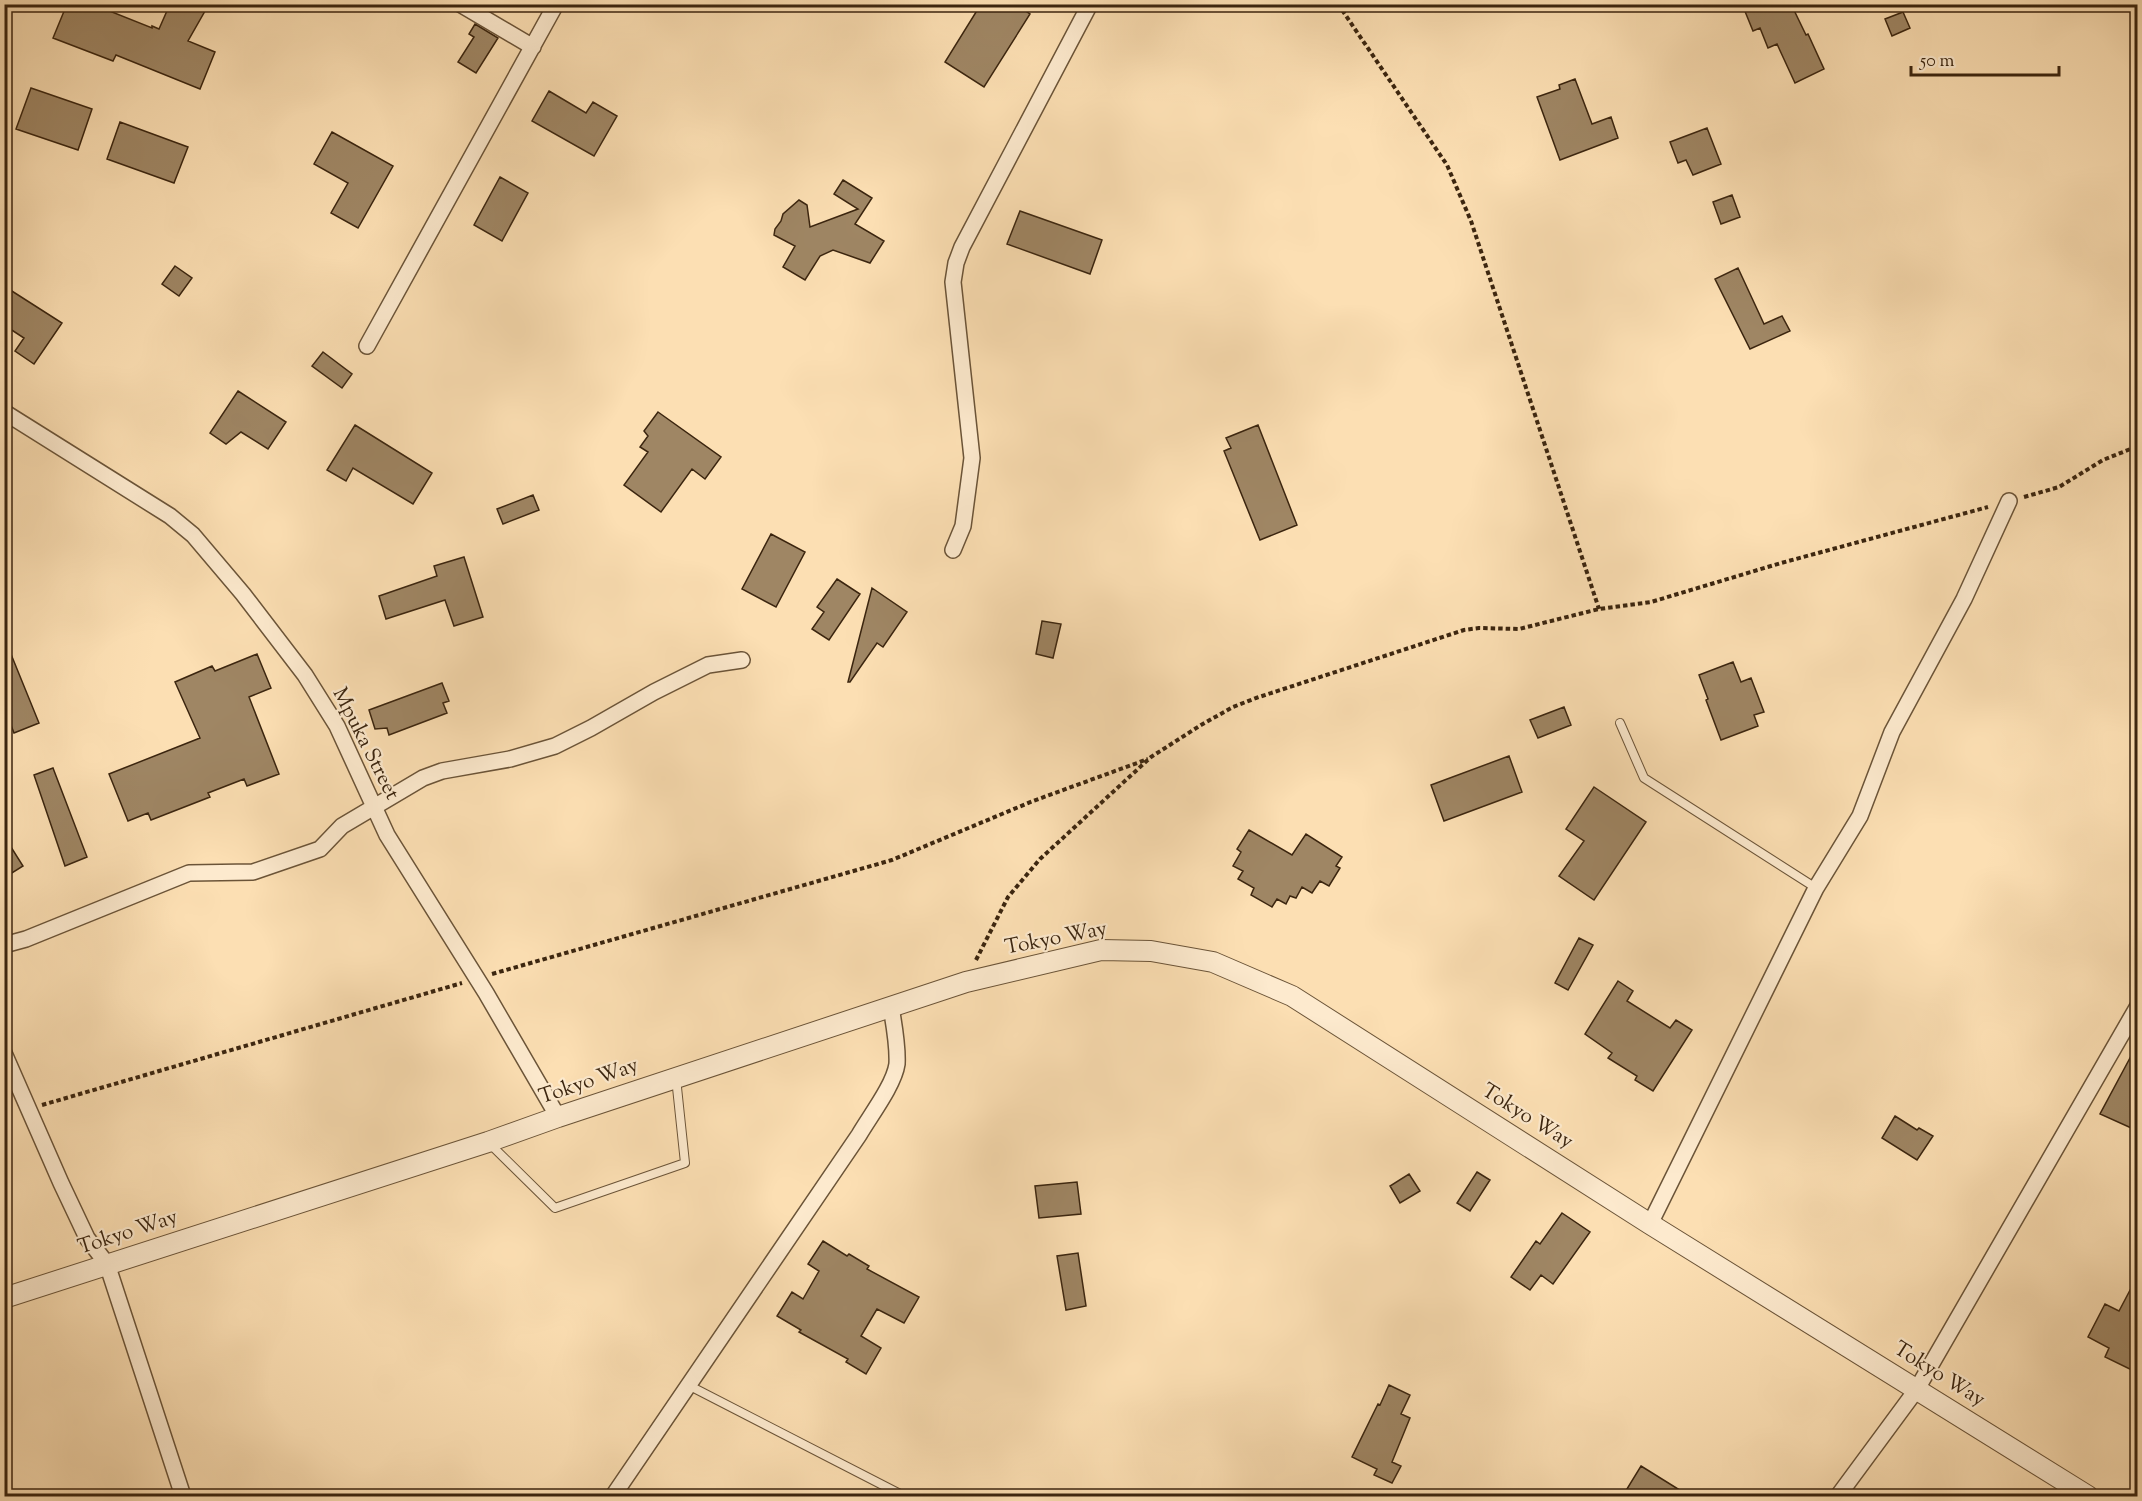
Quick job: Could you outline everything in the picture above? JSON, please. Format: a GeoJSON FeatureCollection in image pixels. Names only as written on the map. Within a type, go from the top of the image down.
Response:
{"type":"FeatureCollection","features":[{"type":"Feature","properties":{"kind":"street"},"geometry":{"type":"LineString","coordinates":[[460,4],[533,47]]}},
{"type":"Feature","properties":{"kind":"street"},"geometry":{"type":"LineString","coordinates":[[367,346],[556,4]]}},
{"type":"Feature","properties":{"kind":"street"},"geometry":{"type":"LineString","coordinates":[[953,550],[963,526],[972,458],[953,282],[956,263],[962,247],[1090,4]]}},
{"type":"Feature","properties":{"kind":"street","name":"Mpuka Street"},"geometry":{"type":"LineString","coordinates":[[4,412],[170,516],[193,535],[243,594],[305,675],[337,726],[387,835],[477,979],[558,1117]]}},
{"type":"Feature","properties":{"kind":"street"},"geometry":{"type":"LineString","coordinates":[[1650,1224],[1816,888],[1860,816],[1893,732],[1964,598],[2009,501]]}},
{"type":"Feature","properties":{"kind":"street"},"geometry":{"type":"LineString","coordinates":[[4,945],[26,939],[189,873],[253,872],[320,849],[342,826],[423,778],[442,771],[510,759],[555,746],[708,665],[742,660]]}},
{"type":"Feature","properties":{"kind":"street","name":"Tokyo Way"},"geometry":{"type":"LineString","coordinates":[[4,1298],[488,1142],[966,982],[1101,950],[1151,951],[1213,962],[1292,996],[1650,1224],[2088,1497]]}},
{"type":"Feature","properties":{"kind":"street"},"geometry":{"type":"LineString","coordinates":[[1838,1497],[1917,1389],[2138,1006]]}},
{"type":"Feature","properties":{"kind":"street"},"geometry":{"type":"LineString","coordinates":[[613,1497],[859,1135],[891,1080],[896,1066],[897,1052],[891,1007]]}},
{"type":"Feature","properties":{"kind":"street"},"geometry":{"type":"LineString","coordinates":[[4,1053],[87,1238],[107,1264],[183,1497]]}},
{"type":"Feature","properties":{"kind":"lane"},"geometry":{"type":"LineString","coordinates":[[1620,723],[1644,778],[1816,888]]}},
{"type":"Feature","properties":{"kind":"lane"},"geometry":{"type":"LineString","coordinates":[[488,1142],[555,1208],[685,1163],[676,1078]]}},
{"type":"Feature","properties":{"kind":"lane"},"geometry":{"type":"LineString","coordinates":[[688,1385],[904,1497]]}},
{"type":"Feature","properties":{"kind":"path"},"geometry":{"type":"LineString","coordinates":[[1338,4],[1447,165],[1471,221],[1599,609]]}},
{"type":"Feature","properties":{"kind":"path"},"geometry":{"type":"LineString","coordinates":[[966,982],[1008,897],[1040,859],[1151,758],[1233,707],[1464,630],[1519,629],[1599,609],[1651,602],[1781,563],[2059,487],[2103,460],[2138,446]]}},
{"type":"Feature","properties":{"kind":"path"},"geometry":{"type":"LineString","coordinates":[[29,1109],[292,1031],[892,860],[1033,801],[1151,758]]}},
{"type":"Feature","properties":{"kind":"building"},"geometry":{"type":"Polygon","coordinates":[[[67,4],[92,4],[159,29],[170,4],[209,4],[188,41],[215,52],[200,89],[116,55],[113,61],[53,38],[67,4]]]}},
{"type":"Feature","properties":{"kind":"building"},"geometry":{"type":"Polygon","coordinates":[[[981,4],[1015,4],[1030,14],[984,87],[945,62],[981,4]]]}},
{"type":"Feature","properties":{"kind":"building"},"geometry":{"type":"Polygon","coordinates":[[[1742,4],[1791,4],[1824,69],[1795,83],[1777,44],[1768,48],[1760,28],[1753,31],[1742,4]]]}},
{"type":"Feature","properties":{"kind":"building"},"geometry":{"type":"Polygon","coordinates":[[[1903,12],[1910,28],[1892,36],[1885,19],[1903,12]]]}},
{"type":"Feature","properties":{"kind":"building"},"geometry":{"type":"Polygon","coordinates":[[[475,24],[498,38],[476,73],[458,62],[474,37],[469,34],[475,24]]]}},
{"type":"Feature","properties":{"kind":"building"},"geometry":{"type":"Polygon","coordinates":[[[1575,79],[1592,124],[1611,117],[1618,138],[1560,160],[1537,97],[1560,89],[1559,85],[1575,79]]]}},
{"type":"Feature","properties":{"kind":"building"},"geometry":{"type":"Polygon","coordinates":[[[31,88],[92,109],[78,150],[16,129],[31,88]]]}},
{"type":"Feature","properties":{"kind":"building"},"geometry":{"type":"Polygon","coordinates":[[[549,91],[586,113],[593,102],[617,116],[594,156],[532,121],[549,91]]]}},
{"type":"Feature","properties":{"kind":"building"},"geometry":{"type":"Polygon","coordinates":[[[120,122],[188,147],[174,183],[107,159],[120,122]]]}},
{"type":"Feature","properties":{"kind":"building"},"geometry":{"type":"Polygon","coordinates":[[[1707,128],[1721,164],[1693,175],[1686,160],[1678,163],[1670,142],[1707,128]]]}},
{"type":"Feature","properties":{"kind":"building"},"geometry":{"type":"Polygon","coordinates":[[[332,132],[393,166],[358,228],[331,213],[348,183],[314,164],[332,132]]]}},
{"type":"Feature","properties":{"kind":"building"},"geometry":{"type":"Polygon","coordinates":[[[500,177],[528,193],[502,241],[474,225],[500,177]]]}},
{"type":"Feature","properties":{"kind":"building"},"geometry":{"type":"Polygon","coordinates":[[[843,180],[872,198],[855,224],[884,241],[870,263],[833,250],[820,256],[805,280],[783,267],[795,246],[774,235],[775,229],[783,214],[799,200],[807,205],[810,227],[858,209],[834,194],[843,180]]]}},
{"type":"Feature","properties":{"kind":"building"},"geometry":{"type":"Polygon","coordinates":[[[1732,195],[1740,217],[1721,224],[1713,202],[1732,195]]]}},
{"type":"Feature","properties":{"kind":"building"},"geometry":{"type":"Polygon","coordinates":[[[1020,211],[1102,240],[1090,274],[1007,244],[1020,211]]]}},
{"type":"Feature","properties":{"kind":"building"},"geometry":{"type":"Polygon","coordinates":[[[175,266],[192,278],[179,296],[162,284],[175,266]]]}},
{"type":"Feature","properties":{"kind":"building"},"geometry":{"type":"Polygon","coordinates":[[[1738,268],[1764,324],[1782,316],[1790,331],[1750,349],[1715,279],[1738,268]]]}},
{"type":"Feature","properties":{"kind":"building"},"geometry":{"type":"Polygon","coordinates":[[[4,286],[62,323],[34,364],[15,351],[24,338],[4,325],[4,286]]]}},
{"type":"Feature","properties":{"kind":"building"},"geometry":{"type":"Polygon","coordinates":[[[323,352],[352,374],[342,388],[312,366],[323,352]]]}},
{"type":"Feature","properties":{"kind":"building"},"geometry":{"type":"Polygon","coordinates":[[[238,391],[286,422],[268,449],[241,432],[226,444],[210,433],[238,391]]]}},
{"type":"Feature","properties":{"kind":"building"},"geometry":{"type":"Polygon","coordinates":[[[658,412],[721,457],[705,479],[692,469],[661,512],[624,485],[648,452],[640,447],[648,436],[644,431],[658,412]]]}},
{"type":"Feature","properties":{"kind":"building"},"geometry":{"type":"Polygon","coordinates":[[[355,425],[432,473],[413,504],[353,468],[346,481],[327,470],[355,425]]]}},
{"type":"Feature","properties":{"kind":"building"},"geometry":{"type":"Polygon","coordinates":[[[1258,425],[1297,525],[1260,540],[1224,451],[1231,448],[1226,438],[1258,425]]]}},
{"type":"Feature","properties":{"kind":"building"},"geometry":{"type":"Polygon","coordinates":[[[533,495],[539,510],[503,524],[497,509],[533,495]]]}},
{"type":"Feature","properties":{"kind":"building"},"geometry":{"type":"Polygon","coordinates":[[[771,534],[805,552],[776,607],[742,589],[771,534]]]}},
{"type":"Feature","properties":{"kind":"building"},"geometry":{"type":"Polygon","coordinates":[[[464,557],[483,617],[454,626],[445,600],[386,619],[379,596],[437,576],[434,566],[464,557]]]}},
{"type":"Feature","properties":{"kind":"building"},"geometry":{"type":"Polygon","coordinates":[[[837,579],[860,594],[829,640],[812,629],[824,612],[817,607],[837,579]]]}},
{"type":"Feature","properties":{"kind":"building"},"geometry":{"type":"Polygon","coordinates":[[[872,588],[907,612],[883,647],[877,643],[848,682],[872,588]]]}},
{"type":"Feature","properties":{"kind":"building"},"geometry":{"type":"Polygon","coordinates":[[[1042,621],[1061,624],[1053,658],[1036,654],[1042,621]]]}},
{"type":"Feature","properties":{"kind":"building"},"geometry":{"type":"Polygon","coordinates":[[[4,637],[39,723],[14,733],[4,707],[4,637]]]}},
{"type":"Feature","properties":{"kind":"building"},"geometry":{"type":"Polygon","coordinates":[[[257,654],[271,688],[249,697],[279,774],[247,786],[244,779],[208,793],[210,797],[151,820],[148,813],[128,821],[109,774],[200,738],[175,682],[212,666],[215,671],[257,654]]]}},
{"type":"Feature","properties":{"kind":"building"},"geometry":{"type":"Polygon","coordinates":[[[1733,662],[1741,682],[1751,678],[1764,712],[1754,715],[1758,726],[1721,740],[1699,675],[1733,662]]]}},
{"type":"Feature","properties":{"kind":"building"},"geometry":{"type":"Polygon","coordinates":[[[442,683],[449,701],[443,703],[447,713],[389,735],[387,728],[375,729],[369,710],[442,683]]]}},
{"type":"Feature","properties":{"kind":"building"},"geometry":{"type":"Polygon","coordinates":[[[1564,707],[1571,725],[1538,738],[1530,720],[1564,707]]]}},
{"type":"Feature","properties":{"kind":"building"},"geometry":{"type":"Polygon","coordinates":[[[1509,756],[1522,792],[1444,821],[1431,785],[1509,756]]]}},
{"type":"Feature","properties":{"kind":"building"},"geometry":{"type":"Polygon","coordinates":[[[53,768],[87,857],[65,866],[34,775],[53,768]]]}},
{"type":"Feature","properties":{"kind":"building"},"geometry":{"type":"Polygon","coordinates":[[[1594,787],[1646,822],[1594,900],[1559,876],[1584,841],[1566,829],[1594,787]]]}},
{"type":"Feature","properties":{"kind":"building"},"geometry":{"type":"Polygon","coordinates":[[[1249,830],[1292,855],[1306,834],[1342,857],[1336,866],[1340,868],[1329,886],[1320,881],[1312,893],[1302,887],[1296,898],[1290,896],[1286,904],[1277,899],[1272,907],[1251,895],[1254,888],[1238,879],[1243,871],[1233,866],[1241,852],[1237,849],[1249,830]]]}},
{"type":"Feature","properties":{"kind":"building"},"geometry":{"type":"Polygon","coordinates":[[[4,836],[23,866],[4,878],[4,836]]]}},
{"type":"Feature","properties":{"kind":"building"},"geometry":{"type":"Polygon","coordinates":[[[1579,938],[1593,945],[1568,990],[1555,983],[1579,938]]]}},
{"type":"Feature","properties":{"kind":"building"},"geometry":{"type":"Polygon","coordinates":[[[1618,981],[1633,991],[1627,1001],[1670,1028],[1676,1020],[1692,1030],[1653,1091],[1635,1080],[1637,1076],[1608,1058],[1612,1053],[1585,1034],[1618,981]]]}},
{"type":"Feature","properties":{"kind":"building"},"geometry":{"type":"Polygon","coordinates":[[[2138,1043],[2138,1131],[2100,1114],[2138,1043]]]}},
{"type":"Feature","properties":{"kind":"building"},"geometry":{"type":"Polygon","coordinates":[[[1895,1116],[1917,1130],[1919,1128],[1933,1136],[1917,1160],[1882,1138],[1895,1116]]]}},
{"type":"Feature","properties":{"kind":"building"},"geometry":{"type":"Polygon","coordinates":[[[1477,1172],[1490,1180],[1470,1211],[1457,1203],[1477,1172]]]}},
{"type":"Feature","properties":{"kind":"building"},"geometry":{"type":"Polygon","coordinates":[[[1409,1174],[1420,1191],[1400,1203],[1390,1186],[1409,1174]]]}},
{"type":"Feature","properties":{"kind":"building"},"geometry":{"type":"Polygon","coordinates":[[[1077,1182],[1081,1214],[1039,1218],[1035,1186],[1077,1182]]]}},
{"type":"Feature","properties":{"kind":"building"},"geometry":{"type":"Polygon","coordinates":[[[1562,1213],[1590,1232],[1553,1284],[1541,1275],[1530,1290],[1511,1277],[1536,1241],[1540,1244],[1562,1213]]]}},
{"type":"Feature","properties":{"kind":"building"},"geometry":{"type":"Polygon","coordinates":[[[823,1241],[869,1266],[867,1269],[919,1297],[904,1323],[877,1309],[861,1336],[881,1348],[866,1374],[846,1362],[848,1359],[799,1332],[801,1330],[777,1316],[792,1292],[803,1299],[819,1271],[808,1264],[823,1241]]]}},
{"type":"Feature","properties":{"kind":"building"},"geometry":{"type":"Polygon","coordinates":[[[1078,1253],[1086,1306],[1066,1310],[1057,1256],[1078,1253]]]}},
{"type":"Feature","properties":{"kind":"building"},"geometry":{"type":"Polygon","coordinates":[[[2138,1275],[2138,1373],[2105,1357],[2109,1348],[2088,1337],[2105,1304],[2119,1311],[2138,1275]]]}},
{"type":"Feature","properties":{"kind":"building"},"geometry":{"type":"Polygon","coordinates":[[[1389,1385],[1410,1395],[1401,1414],[1410,1418],[1392,1462],[1401,1466],[1392,1483],[1374,1475],[1377,1469],[1352,1457],[1389,1385]]]}},
{"type":"Feature","properties":{"kind":"building"},"geometry":{"type":"Polygon","coordinates":[[[1641,1466],[1691,1497],[1622,1497],[1641,1466]]]}}]}
